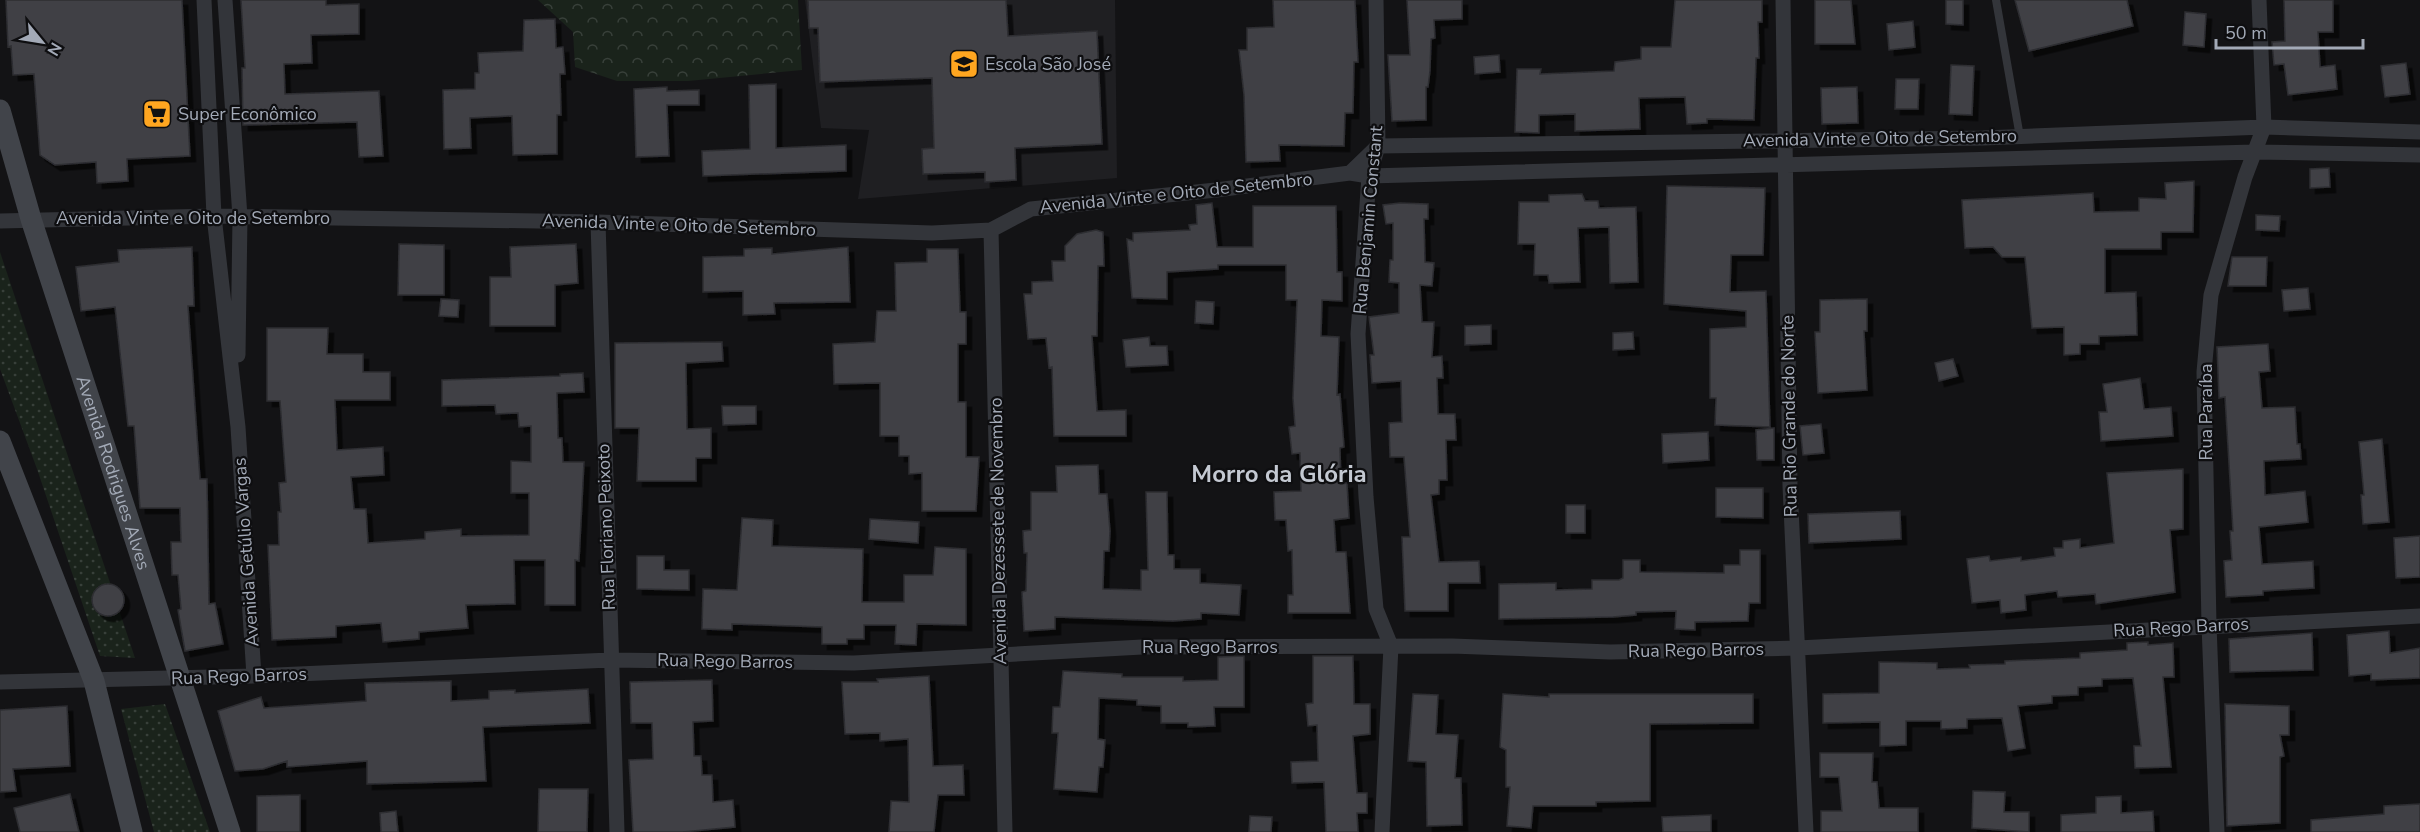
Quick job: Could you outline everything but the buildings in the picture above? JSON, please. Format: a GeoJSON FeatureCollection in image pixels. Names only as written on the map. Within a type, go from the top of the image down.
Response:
{"type":"FeatureCollection","features":[{"type":"Feature","properties":{"kind":"street","name":"Avenida Getúlio Vargas"},"geometry":{"type":"LineString","coordinates":[[204,0],[214,216],[238,427],[254,676]]}},
{"type":"Feature","properties":{"kind":"street","name":"Avenida Getúlio Vargas"},"geometry":{"type":"LineString","coordinates":[[225,0],[240,217],[238,427]]}},
{"type":"Feature","properties":{"kind":"street","name":"Rua Benjamin Constant"},"geometry":{"type":"LineString","coordinates":[[1376,0],[1378,146],[1369,176],[1358,333],[1365,485],[1376,609],[1391,646],[1382,832]]}},
{"type":"Feature","properties":{"kind":"street","name":"Rua Rio Grande do Norte"},"geometry":{"type":"LineString","coordinates":[[1782,0],[1790,475],[1806,832]]}},
{"type":"Feature","properties":{"kind":"street","name":"Rua Paraíba"},"geometry":{"type":"LineString","coordinates":[[2217,832],[2209,625],[2204,372],[2211,295],[2264,126],[2259,0]]}},
{"type":"Feature","properties":{"kind":"street","name":"Avenida Rodrigues Alves"},"geometry":{"type":"LineString","coordinates":[[0,110],[31,219],[178,678],[230,832]]}},
{"type":"Feature","properties":{"kind":"street","name":"Avenida Vinte e Oito de Setembro"},"geometry":{"type":"LineString","coordinates":[[1378,146],[1983,138],[2264,126],[2420,132]]}},
{"type":"Feature","properties":{"kind":"street"},"geometry":{"type":"LineString","coordinates":[[1982,161],[1983,138]]}},
{"type":"Feature","properties":{"kind":"street"},"geometry":{"type":"LineString","coordinates":[[1350,173],[1378,146]]}},
{"type":"Feature","properties":{"kind":"street","name":"Avenida Vinte e Oito de Setembro"},"geometry":{"type":"LineString","coordinates":[[0,221],[214,216],[598,222],[932,233],[992,230],[1031,208],[1216,190],[1350,173],[1369,176],[2254,152],[2420,155]]}},
{"type":"Feature","properties":{"kind":"street","name":"Rua Floriano Peixoto"},"geometry":{"type":"LineString","coordinates":[[598,222],[617,832]]}},
{"type":"Feature","properties":{"kind":"street","name":"Avenida Dezessete de Novembro"},"geometry":{"type":"LineString","coordinates":[[992,230],[1005,832]]}},
{"type":"Feature","properties":{"kind":"street"},"geometry":{"type":"LineString","coordinates":[[0,441],[94,681],[132,832]]}},
{"type":"Feature","properties":{"kind":"street","name":"Rua Rego Barros"},"geometry":{"type":"LineString","coordinates":[[0,682],[254,676],[610,660],[854,663],[1142,647],[1391,646],[1610,652],[1798,648],[2209,625],[2420,616]]}},
{"type":"Feature","properties":{"kind":"lane"},"geometry":{"type":"LineString","coordinates":[[1996,0],[2020,137]]}},
{"type":"Feature","properties":{"kind":"shaded area","name":"Escola São José"},"geometry":{"type":"Polygon","coordinates":[[[805,0],[1115,0],[1117,178],[858,199],[869,130],[821,128],[805,0]]]}},
{"type":"Feature","properties":{"kind":"green space"},"geometry":{"type":"Polygon","coordinates":[[[538,0],[798,0],[802,70],[688,81],[617,81],[575,67],[573,32],[538,0]]]}},
{"type":"Feature","properties":{"kind":"green space"},"geometry":{"type":"Polygon","coordinates":[[[0,252],[135,658],[100,656],[37,469],[0,369],[0,252]]]}},
{"type":"Feature","properties":{"kind":"green space"},"geometry":{"type":"Polygon","coordinates":[[[165,704],[210,832],[154,832],[121,709],[165,704]]]}},
{"type":"Feature","properties":{"kind":"place","name":"Escola São José"},"geometry":{"type":"Point","coordinates":[964,64]}},
{"type":"Feature","properties":{"kind":"place","name":"Super Econômico"},"geometry":{"type":"Point","coordinates":[157,114]}},
{"type":"Feature","properties":{"kind":"district","name":"Morro da Glória"},"geometry":{"type":"Point","coordinates":[1279,474]}}]}
